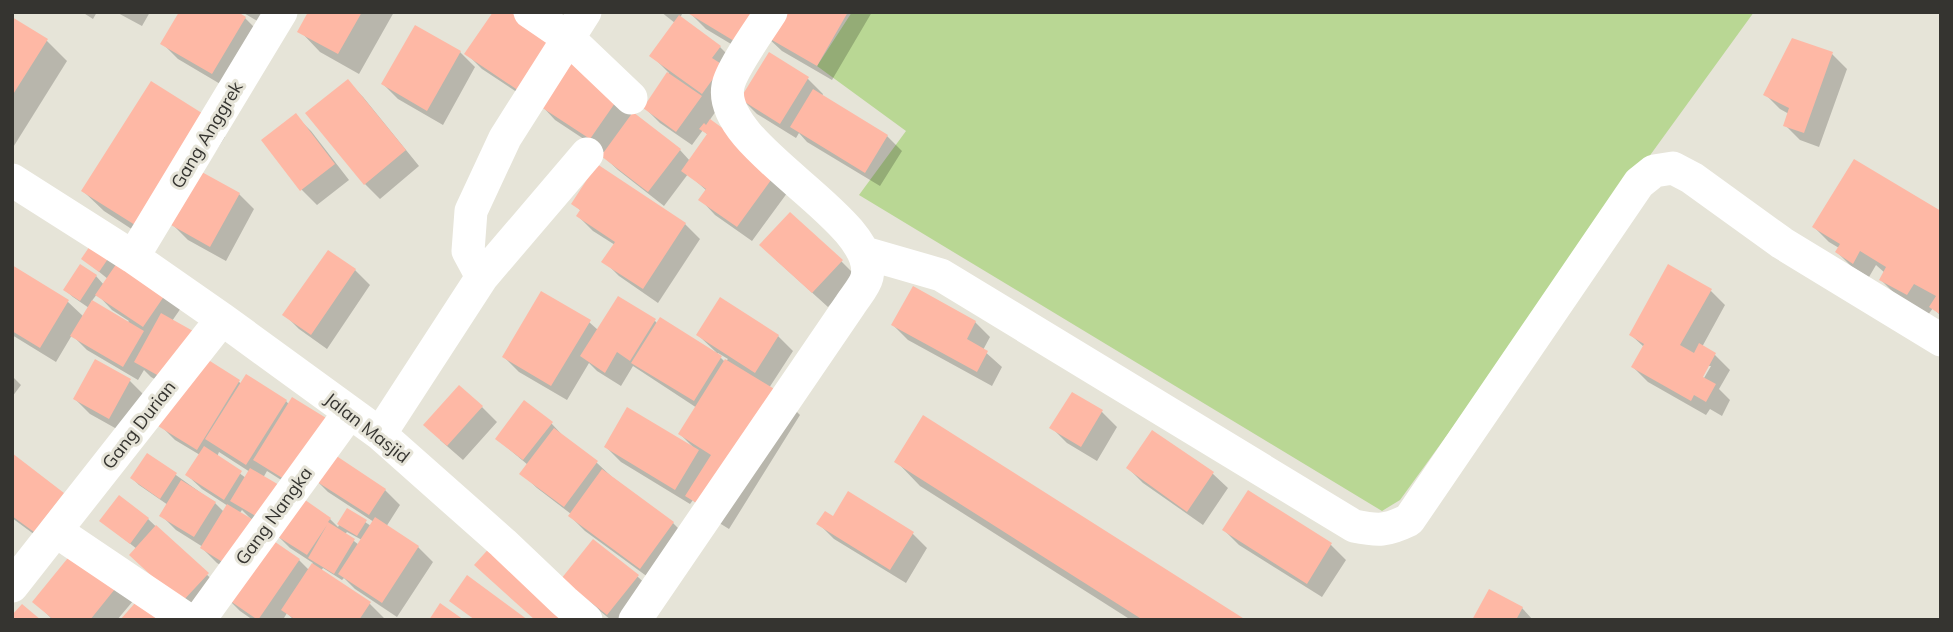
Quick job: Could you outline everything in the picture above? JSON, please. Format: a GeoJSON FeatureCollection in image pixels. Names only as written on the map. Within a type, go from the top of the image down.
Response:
{"type":"FeatureCollection","features":[{"type":"Feature","properties":{"kind":"street","name":"Gang Anggrek"},"geometry":{"type":"LineString","coordinates":[[133,257],[281,12]]}},
{"type":"Feature","properties":{"kind":"street"},"geometry":{"type":"LineString","coordinates":[[530,12],[577,25],[631,98]]}},
{"type":"Feature","properties":{"kind":"street"},"geometry":{"type":"LineString","coordinates":[[635,620],[867,278],[865,253],[846,228],[745,132],[730,109],[727,86],[771,12]]}},
{"type":"Feature","properties":{"kind":"street"},"geometry":{"type":"LineString","coordinates":[[482,277],[468,251],[471,211],[505,138],[577,25]]}},
{"type":"Feature","properties":{"kind":"street"},"geometry":{"type":"LineString","coordinates":[[380,435],[482,277],[587,154]]}},
{"type":"Feature","properties":{"kind":"street"},"geometry":{"type":"LineString","coordinates":[[865,253],[941,275],[1354,526],[1373,530],[1392,528],[1409,520],[1639,183],[1654,171],[1673,168],[1692,178],[1782,243],[1941,340]]}},
{"type":"Feature","properties":{"kind":"street","name":"Jalan Masjid"},"geometry":{"type":"LineString","coordinates":[[13,182],[133,257],[380,435],[586,620]]}},
{"type":"Feature","properties":{"kind":"street","name":"Gang Durian"},"geometry":{"type":"LineString","coordinates":[[12,586],[222,319]]}},
{"type":"Feature","properties":{"kind":"street","name":"Gang Nangka"},"geometry":{"type":"LineString","coordinates":[[199,620],[349,412]]}},
{"type":"Feature","properties":{"kind":"street"},"geometry":{"type":"LineString","coordinates":[[56,531],[188,620]]}},
{"type":"Feature","properties":{"kind":"green space"},"geometry":{"type":"Polygon","coordinates":[[[852,12],[1754,12],[1400,500],[1382,511],[859,195],[906,131],[817,66],[852,12]]]}},
{"type":"Feature","properties":{"kind":"building"},"geometry":{"type":"Polygon","coordinates":[[[179,12],[238,12],[246,17],[212,74],[160,44],[179,12]]]}},
{"type":"Feature","properties":{"kind":"building"},"geometry":{"type":"Polygon","coordinates":[[[308,12],[362,12],[338,54],[297,32],[308,12]]]}},
{"type":"Feature","properties":{"kind":"building"},"geometry":{"type":"Polygon","coordinates":[[[493,12],[510,12],[559,45],[525,95],[464,54],[493,12]]]}},
{"type":"Feature","properties":{"kind":"building"},"geometry":{"type":"Polygon","coordinates":[[[686,12],[759,12],[739,44],[686,12]]]}},
{"type":"Feature","properties":{"kind":"building"},"geometry":{"type":"Polygon","coordinates":[[[778,12],[848,12],[817,66],[765,36],[778,12]]]}},
{"type":"Feature","properties":{"kind":"building"},"geometry":{"type":"Polygon","coordinates":[[[679,15],[721,46],[712,58],[723,65],[702,94],[649,56],[679,15]]]}},
{"type":"Feature","properties":{"kind":"building"},"geometry":{"type":"Polygon","coordinates":[[[12,17],[48,39],[12,96],[12,17]]]}},
{"type":"Feature","properties":{"kind":"building"},"geometry":{"type":"Polygon","coordinates":[[[415,25],[461,51],[427,111],[381,84],[415,25]]]}},
{"type":"Feature","properties":{"kind":"building"},"geometry":{"type":"Polygon","coordinates":[[[1792,38],[1833,52],[1804,133],[1783,126],[1789,108],[1763,95],[1792,38]]]}},
{"type":"Feature","properties":{"kind":"building"},"geometry":{"type":"Polygon","coordinates":[[[769,52],[809,77],[780,124],[740,99],[769,52]]]}},
{"type":"Feature","properties":{"kind":"building"},"geometry":{"type":"Polygon","coordinates":[[[570,58],[622,93],[590,139],[538,105],[570,58]]]}},
{"type":"Feature","properties":{"kind":"building"},"geometry":{"type":"Polygon","coordinates":[[[667,72],[702,96],[676,132],[643,108],[667,72]]]}},
{"type":"Feature","properties":{"kind":"building"},"geometry":{"type":"Polygon","coordinates":[[[348,79],[406,150],[364,185],[305,113],[348,79]]]}},
{"type":"Feature","properties":{"kind":"building"},"geometry":{"type":"Polygon","coordinates":[[[151,81],[205,115],[135,225],[81,191],[151,81]]]}},
{"type":"Feature","properties":{"kind":"building"},"geometry":{"type":"Polygon","coordinates":[[[813,89],[888,135],[865,173],[790,127],[813,89]]]}},
{"type":"Feature","properties":{"kind":"building"},"geometry":{"type":"Polygon","coordinates":[[[633,112],[681,149],[648,192],[601,156],[633,112]]]}},
{"type":"Feature","properties":{"kind":"building"},"geometry":{"type":"Polygon","coordinates":[[[296,113],[335,164],[300,191],[261,140],[296,113]]]}},
{"type":"Feature","properties":{"kind":"building"},"geometry":{"type":"Polygon","coordinates":[[[710,119],[779,169],[737,227],[698,200],[706,189],[681,171],[707,134],[699,129],[710,119]]]}},
{"type":"Feature","properties":{"kind":"building"},"geometry":{"type":"Polygon","coordinates":[[[1854,159],[1941,211],[1941,315],[1929,307],[1936,296],[1914,284],[1907,295],[1879,280],[1886,267],[1860,251],[1853,264],[1835,252],[1840,244],[1812,227],[1854,159]]]}},
{"type":"Feature","properties":{"kind":"building"},"geometry":{"type":"Polygon","coordinates":[[[597,164],[686,223],[643,289],[601,262],[615,242],[576,216],[580,210],[571,204],[597,164]]]}},
{"type":"Feature","properties":{"kind":"building"},"geometry":{"type":"Polygon","coordinates":[[[200,171],[240,193],[210,247],[171,225],[200,171]]]}},
{"type":"Feature","properties":{"kind":"building"},"geometry":{"type":"Polygon","coordinates":[[[790,212],[843,260],[812,293],[759,245],[790,212]]]}},
{"type":"Feature","properties":{"kind":"building"},"geometry":{"type":"Polygon","coordinates":[[[96,237],[114,250],[99,272],[81,259],[96,237]]]}},
{"type":"Feature","properties":{"kind":"building"},"geometry":{"type":"Polygon","coordinates":[[[328,250],[356,269],[311,335],[282,315],[328,250]]]}},
{"type":"Feature","properties":{"kind":"building"},"geometry":{"type":"Polygon","coordinates":[[[119,260],[167,292],[143,327],[95,295],[119,260]]]}},
{"type":"Feature","properties":{"kind":"building"},"geometry":{"type":"Polygon","coordinates":[[[80,264],[97,275],[80,301],[63,290],[80,264]]]}},
{"type":"Feature","properties":{"kind":"building"},"geometry":{"type":"Polygon","coordinates":[[[1668,264],[1712,289],[1680,345],[1694,353],[1699,343],[1716,353],[1703,377],[1716,384],[1706,402],[1694,395],[1691,401],[1631,367],[1644,344],[1629,335],[1668,264]]]}},
{"type":"Feature","properties":{"kind":"building"},"geometry":{"type":"Polygon","coordinates":[[[12,265],[69,300],[40,348],[12,331],[12,265]]]}},
{"type":"Feature","properties":{"kind":"building"},"geometry":{"type":"Polygon","coordinates":[[[913,286],[976,321],[967,339],[988,351],[977,372],[891,325],[913,286]]]}},
{"type":"Feature","properties":{"kind":"building"},"geometry":{"type":"Polygon","coordinates":[[[541,291],[591,320],[551,386],[502,357],[541,291]]]}},
{"type":"Feature","properties":{"kind":"building"},"geometry":{"type":"Polygon","coordinates":[[[618,296],[656,319],[630,361],[617,352],[605,373],[580,356],[618,296]]]}},
{"type":"Feature","properties":{"kind":"building"},"geometry":{"type":"Polygon","coordinates":[[[720,297],[779,335],[755,373],[696,335],[720,297]]]}},
{"type":"Feature","properties":{"kind":"building"},"geometry":{"type":"Polygon","coordinates":[[[92,300],[144,331],[123,367],[70,336],[92,300]]]}},
{"type":"Feature","properties":{"kind":"building"},"geometry":{"type":"Polygon","coordinates":[[[161,313],[193,331],[166,380],[134,362],[161,313]]]}},
{"type":"Feature","properties":{"kind":"building"},"geometry":{"type":"Polygon","coordinates":[[[660,317],[722,356],[694,401],[631,363],[660,317]]]}},
{"type":"Feature","properties":{"kind":"building"},"geometry":{"type":"Polygon","coordinates":[[[202,356],[240,380],[197,450],[158,426],[202,356]]]}},
{"type":"Feature","properties":{"kind":"building"},"geometry":{"type":"Polygon","coordinates":[[[95,359],[131,379],[109,419],[73,399],[95,359]]]}},
{"type":"Feature","properties":{"kind":"building"},"geometry":{"type":"Polygon","coordinates":[[[725,359],[781,393],[708,510],[685,496],[711,455],[678,434],[725,359]]]}},
{"type":"Feature","properties":{"kind":"building"},"geometry":{"type":"Polygon","coordinates":[[[246,374],[287,400],[246,465],[205,439],[246,374]]]}},
{"type":"Feature","properties":{"kind":"building"},"geometry":{"type":"Polygon","coordinates":[[[459,385],[483,406],[447,446],[423,425],[459,385]]]}},
{"type":"Feature","properties":{"kind":"building"},"geometry":{"type":"Polygon","coordinates":[[[1072,392],[1103,410],[1081,447],[1049,428],[1072,392]]]}},
{"type":"Feature","properties":{"kind":"building"},"geometry":{"type":"Polygon","coordinates":[[[292,397],[331,421],[292,484],[253,460],[292,397]]]}},
{"type":"Feature","properties":{"kind":"building"},"geometry":{"type":"Polygon","coordinates":[[[524,400],[553,422],[523,460],[495,439],[524,400]]]}},
{"type":"Feature","properties":{"kind":"building"},"geometry":{"type":"Polygon","coordinates":[[[627,407],[699,450],[675,490],[604,447],[627,407]]]}},
{"type":"Feature","properties":{"kind":"building"},"geometry":{"type":"Polygon","coordinates":[[[923,415],[1246,620],[1143,620],[894,462],[923,415]]]}},
{"type":"Feature","properties":{"kind":"building"},"geometry":{"type":"Polygon","coordinates":[[[554,428],[598,461],[564,507],[519,474],[554,428]]]}},
{"type":"Feature","properties":{"kind":"building"},"geometry":{"type":"Polygon","coordinates":[[[1152,430],[1214,472],[1187,512],[1126,468],[1152,430]]]}},
{"type":"Feature","properties":{"kind":"building"},"geometry":{"type":"Polygon","coordinates":[[[204,446],[242,471],[224,500],[185,475],[204,446]]]}},
{"type":"Feature","properties":{"kind":"building"},"geometry":{"type":"Polygon","coordinates":[[[329,451],[386,489],[369,515],[311,478],[329,451]]]}},
{"type":"Feature","properties":{"kind":"building"},"geometry":{"type":"Polygon","coordinates":[[[12,453],[64,493],[34,532],[12,516],[12,453]]]}},
{"type":"Feature","properties":{"kind":"building"},"geometry":{"type":"Polygon","coordinates":[[[147,453],[177,473],[160,499],[130,478],[147,453]]]}},
{"type":"Feature","properties":{"kind":"building"},"geometry":{"type":"Polygon","coordinates":[[[250,468],[286,489],[266,522],[230,501],[250,468]]]}},
{"type":"Feature","properties":{"kind":"building"},"geometry":{"type":"Polygon","coordinates":[[[602,469],[674,522],[640,569],[568,516],[602,469]]]}},
{"type":"Feature","properties":{"kind":"building"},"geometry":{"type":"Polygon","coordinates":[[[181,480],[216,502],[194,537],[159,516],[181,480]]]}},
{"type":"Feature","properties":{"kind":"building"},"geometry":{"type":"Polygon","coordinates":[[[1248,490],[1332,543],[1307,584],[1222,530],[1248,490]]]}},
{"type":"Feature","properties":{"kind":"building"},"geometry":{"type":"Polygon","coordinates":[[[848,491],[914,532],[890,570],[816,524],[825,511],[833,516],[848,491]]]}},
{"type":"Feature","properties":{"kind":"building"},"geometry":{"type":"Polygon","coordinates":[[[119,495],[149,518],[130,544],[99,521],[119,495]]]}},
{"type":"Feature","properties":{"kind":"building"},"geometry":{"type":"Polygon","coordinates":[[[298,495],[331,518],[328,522],[355,539],[334,574],[308,558],[327,525],[307,555],[272,533],[298,495]]]}},
{"type":"Feature","properties":{"kind":"building"},"geometry":{"type":"Polygon","coordinates":[[[227,504],[260,524],[232,568],[200,548],[227,504]]]}},
{"type":"Feature","properties":{"kind":"building"},"geometry":{"type":"Polygon","coordinates":[[[347,508],[367,520],[357,536],[337,524],[347,508]]]}},
{"type":"Feature","properties":{"kind":"building"},"geometry":{"type":"Polygon","coordinates":[[[375,517],[419,546],[382,603],[338,574],[375,517]]]}},
{"type":"Feature","properties":{"kind":"building"},"geometry":{"type":"Polygon","coordinates":[[[156,525],[209,573],[181,603],[129,555],[156,525]]]}},
{"type":"Feature","properties":{"kind":"building"},"geometry":{"type":"Polygon","coordinates":[[[265,535],[300,559],[258,620],[223,596],[265,535]]]}},
{"type":"Feature","properties":{"kind":"building"},"geometry":{"type":"Polygon","coordinates":[[[593,539],[639,575],[607,615],[561,579],[593,539]]]}},
{"type":"Feature","properties":{"kind":"building"},"geometry":{"type":"Polygon","coordinates":[[[493,544],[576,620],[535,620],[474,565],[493,544]]]}},
{"type":"Feature","properties":{"kind":"building"},"geometry":{"type":"Polygon","coordinates":[[[76,548],[119,584],[90,620],[54,620],[32,602],[76,548]]]}},
{"type":"Feature","properties":{"kind":"building"},"geometry":{"type":"Polygon","coordinates":[[[312,563],[371,602],[359,620],[296,620],[281,610],[312,563]]]}},
{"type":"Feature","properties":{"kind":"building"},"geometry":{"type":"Polygon","coordinates":[[[467,575],[528,620],[475,620],[449,601],[467,575]]]}},
{"type":"Feature","properties":{"kind":"building"},"geometry":{"type":"Polygon","coordinates":[[[1489,589],[1523,607],[1516,620],[1472,620],[1489,589]]]}},
{"type":"Feature","properties":{"kind":"building"},"geometry":{"type":"Polygon","coordinates":[[[142,595],[172,620],[120,620],[142,595]]]}},
{"type":"Feature","properties":{"kind":"building"},"geometry":{"type":"Polygon","coordinates":[[[440,603],[464,620],[429,620],[440,603]]]}},
{"type":"Feature","properties":{"kind":"building"},"geometry":{"type":"Polygon","coordinates":[[[22,604],[41,620],[12,620],[12,615],[22,604]]]}}]}
